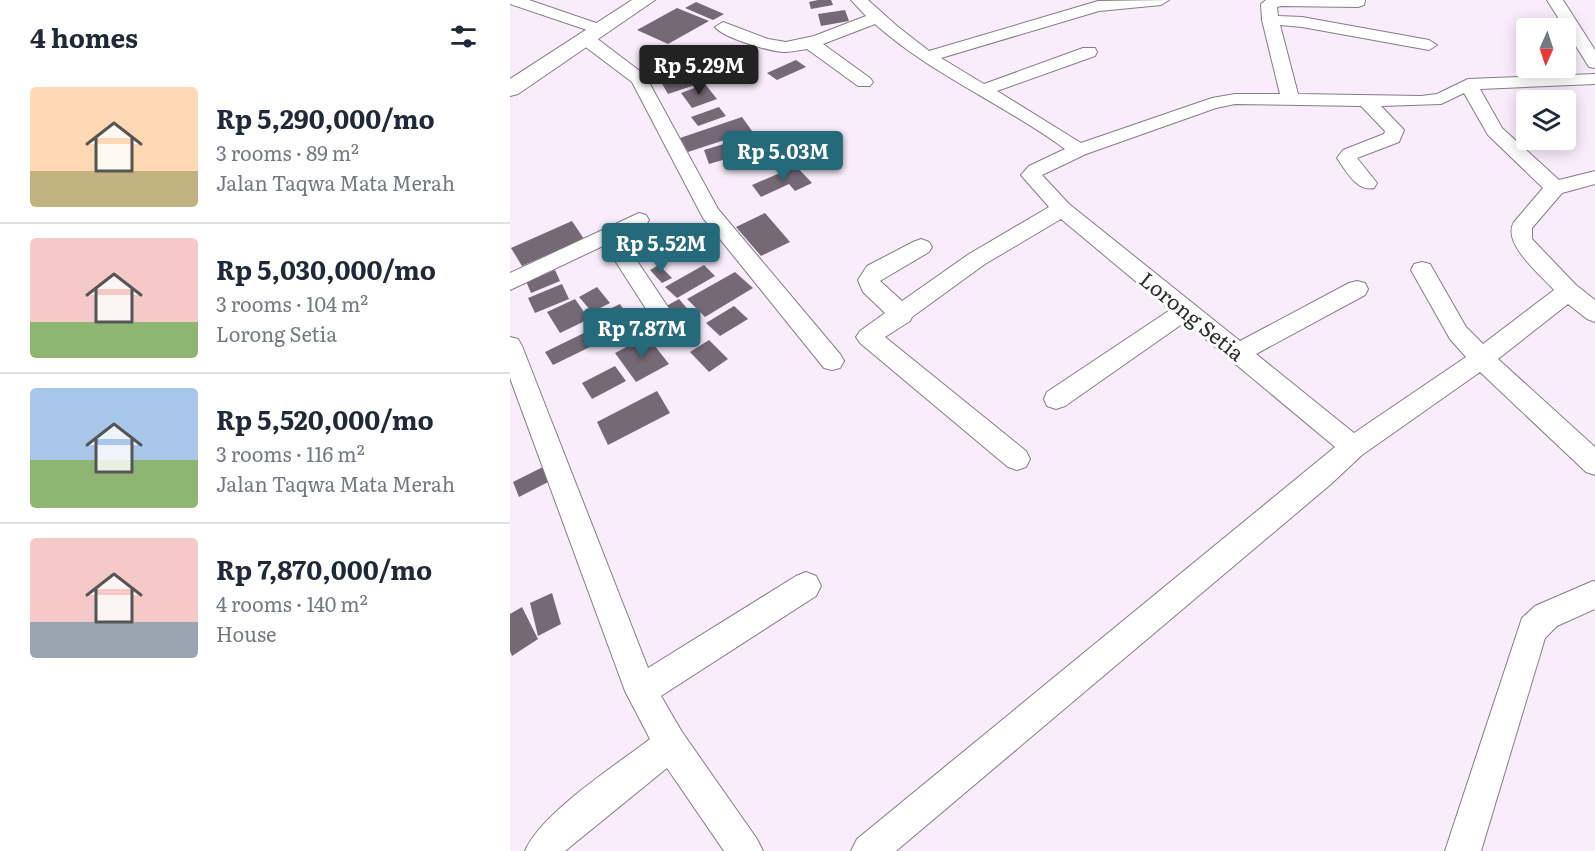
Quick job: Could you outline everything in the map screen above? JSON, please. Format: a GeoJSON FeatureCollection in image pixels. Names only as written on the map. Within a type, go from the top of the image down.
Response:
{"type":"FeatureCollection","features":[{"type":"Feature","properties":{"kind":"street"},"geometry":{"type":"LineString","coordinates":[[514,0],[592,33],[639,79],[710,213],[832,361]]}},
{"type":"Feature","properties":{"kind":"street"},"geometry":{"type":"LineString","coordinates":[[510,89],[645,0]]}},
{"type":"Feature","properties":{"kind":"street"},"geometry":{"type":"LineString","coordinates":[[859,0],[877,18],[926,57],[1049,127],[1079,150],[1212,103],[1235,99],[1421,101],[1441,99],[1468,84],[1595,79]]}},
{"type":"Feature","properties":{"kind":"street"},"geometry":{"type":"LineString","coordinates":[[926,57],[1098,6],[1161,0]]}},
{"type":"Feature","properties":{"kind":"street"},"geometry":{"type":"LineString","coordinates":[[1555,0],[1595,63]]}},
{"type":"Feature","properties":{"kind":"street"},"geometry":{"type":"LineString","coordinates":[[1290,100],[1269,20],[1269,4],[1274,1],[1359,7]]}},
{"type":"Feature","properties":{"kind":"street"},"geometry":{"type":"LineString","coordinates":[[723,27],[773,45],[786,47],[809,42],[877,18]]}},
{"type":"Feature","properties":{"kind":"street"},"geometry":{"type":"LineString","coordinates":[[1269,20],[1302,22],[1429,45]]}},
{"type":"Feature","properties":{"kind":"street"},"geometry":{"type":"LineString","coordinates":[[809,42],[864,82]]}},
{"type":"Feature","properties":{"kind":"street"},"geometry":{"type":"LineString","coordinates":[[984,90],[1089,52]]}},
{"type":"Feature","properties":{"kind":"street"},"geometry":{"type":"LineString","coordinates":[[1468,84],[1495,131],[1555,188]]}},
{"type":"Feature","properties":{"kind":"street"},"geometry":{"type":"LineString","coordinates":[[1364,99],[1395,130],[1392,138],[1350,154],[1347,158],[1367,183]]}},
{"type":"Feature","properties":{"kind":"street","name":"Lorong Setia"},"geometry":{"type":"LineString","coordinates":[[1079,150],[1036,170],[1031,175],[1034,181],[1062,209],[1353,447]]}},
{"type":"Feature","properties":{"kind":"street"},"geometry":{"type":"LineString","coordinates":[[1595,177],[1555,188],[1521,227],[1522,241],[1568,291],[1595,313]]}},
{"type":"Feature","properties":{"kind":"street"},"geometry":{"type":"LineString","coordinates":[[1017,459],[868,337],[902,315],[977,259],[1062,209]]}},
{"type":"Feature","properties":{"kind":"street"},"geometry":{"type":"LineString","coordinates":[[510,282],[639,220]]}},
{"type":"Feature","properties":{"kind":"street"},"geometry":{"type":"LineString","coordinates":[[608,234],[676,338]]}},
{"type":"Feature","properties":{"kind":"street"},"geometry":{"type":"LineString","coordinates":[[902,315],[871,286],[869,280],[875,272],[921,247]]}},
{"type":"Feature","properties":{"kind":"street"},"geometry":{"type":"LineString","coordinates":[[1422,270],[1453,326],[1481,358],[1595,464]]}},
{"type":"Feature","properties":{"kind":"street"},"geometry":{"type":"LineString","coordinates":[[1238,353],[1357,289]]}},
{"type":"Feature","properties":{"kind":"street"},"geometry":{"type":"LineString","coordinates":[[869,851],[1322,476],[1353,447],[1426,399],[1546,312],[1568,291]]}},
{"type":"Feature","properties":{"kind":"street"},"geometry":{"type":"LineString","coordinates":[[1056,399],[1186,310]]}},
{"type":"Feature","properties":{"kind":"street"},"geometry":{"type":"LineString","coordinates":[[510,346],[641,691],[670,744],[746,851]]}},
{"type":"Feature","properties":{"kind":"street"},"geometry":{"type":"LineString","coordinates":[[641,691],[806,586]]}},
{"type":"Feature","properties":{"kind":"street"},"geometry":{"type":"LineString","coordinates":[[1463,851],[1533,629],[1546,616],[1593,595]]}},
{"type":"Feature","properties":{"kind":"street"},"geometry":{"type":"LineString","coordinates":[[543,851],[557,833],[670,744]]}},
{"type":"Feature","properties":{"kind":"building"},"geometry":{"type":"Polygon","coordinates":[[[831,0],[833,5],[811,9],[809,2],[831,0]]]}},
{"type":"Feature","properties":{"kind":"building"},"geometry":{"type":"Polygon","coordinates":[[[696,2],[724,14],[713,20],[685,8],[696,2]]]}},
{"type":"Feature","properties":{"kind":"building"},"geometry":{"type":"Polygon","coordinates":[[[677,8],[709,21],[668,44],[637,30],[677,8]]]}},
{"type":"Feature","properties":{"kind":"building"},"geometry":{"type":"Polygon","coordinates":[[[845,10],[849,21],[821,26],[818,14],[845,10]]]}},
{"type":"Feature","properties":{"kind":"building"},"geometry":{"type":"Polygon","coordinates":[[[796,60],[806,67],[777,80],[767,73],[796,60]]]}},
{"type":"Feature","properties":{"kind":"building"},"geometry":{"type":"Polygon","coordinates":[[[697,71],[704,82],[668,94],[661,82],[697,71]]]}},
{"type":"Feature","properties":{"kind":"building"},"geometry":{"type":"Polygon","coordinates":[[[705,84],[717,99],[692,108],[681,93],[705,84]]]}},
{"type":"Feature","properties":{"kind":"building"},"geometry":{"type":"Polygon","coordinates":[[[719,107],[726,116],[698,126],[691,117],[719,107]]]}},
{"type":"Feature","properties":{"kind":"building"},"geometry":{"type":"Polygon","coordinates":[[[742,117],[752,131],[688,152],[680,138],[742,117]]]}},
{"type":"Feature","properties":{"kind":"building"},"geometry":{"type":"Polygon","coordinates":[[[759,133],[767,145],[753,149],[746,137],[759,133]]]}},
{"type":"Feature","properties":{"kind":"building"},"geometry":{"type":"Polygon","coordinates":[[[737,140],[743,154],[709,164],[704,150],[737,140]]]}},
{"type":"Feature","properties":{"kind":"building"},"geometry":{"type":"Polygon","coordinates":[[[796,166],[812,183],[795,191],[789,184],[761,197],[752,185],[796,166]]]}},
{"type":"Feature","properties":{"kind":"building"},"geometry":{"type":"Polygon","coordinates":[[[765,213],[790,242],[761,256],[736,227],[765,213]]]}},
{"type":"Feature","properties":{"kind":"building"},"geometry":{"type":"Polygon","coordinates":[[[572,221],[584,239],[522,266],[511,248],[572,221]]]}},
{"type":"Feature","properties":{"kind":"building"},"geometry":{"type":"Polygon","coordinates":[[[652,226],[667,244],[634,260],[618,242],[652,226]]]}},
{"type":"Feature","properties":{"kind":"building"},"geometry":{"type":"Polygon","coordinates":[[[659,265],[672,278],[662,283],[650,270],[659,265]]]}},
{"type":"Feature","properties":{"kind":"building"},"geometry":{"type":"Polygon","coordinates":[[[704,265],[715,276],[677,298],[665,287],[704,265]]]}},
{"type":"Feature","properties":{"kind":"building"},"geometry":{"type":"Polygon","coordinates":[[[555,270],[560,281],[531,293],[526,281],[555,270]]]}},
{"type":"Feature","properties":{"kind":"building"},"geometry":{"type":"Polygon","coordinates":[[[735,272],[753,288],[705,317],[687,299],[735,272]]]}},
{"type":"Feature","properties":{"kind":"building"},"geometry":{"type":"Polygon","coordinates":[[[562,284],[569,299],[535,313],[528,298],[562,284]]]}},
{"type":"Feature","properties":{"kind":"building"},"geometry":{"type":"Polygon","coordinates":[[[597,287],[610,303],[592,312],[579,297],[597,287]]]}},
{"type":"Feature","properties":{"kind":"building"},"geometry":{"type":"Polygon","coordinates":[[[575,299],[589,319],[560,333],[547,312],[575,299]]]}},
{"type":"Feature","properties":{"kind":"building"},"geometry":{"type":"Polygon","coordinates":[[[679,299],[696,319],[678,329],[661,309],[679,299]]]}},
{"type":"Feature","properties":{"kind":"building"},"geometry":{"type":"Polygon","coordinates":[[[620,304],[628,316],[601,329],[593,317],[620,304]]]}},
{"type":"Feature","properties":{"kind":"building"},"geometry":{"type":"Polygon","coordinates":[[[734,306],[748,319],[720,336],[706,323],[734,306]]]}},
{"type":"Feature","properties":{"kind":"building"},"geometry":{"type":"Polygon","coordinates":[[[584,333],[592,346],[553,365],[545,352],[584,333]]]}},
{"type":"Feature","properties":{"kind":"building"},"geometry":{"type":"Polygon","coordinates":[[[647,336],[669,364],[636,382],[615,353],[647,336]]]}},
{"type":"Feature","properties":{"kind":"building"},"geometry":{"type":"Polygon","coordinates":[[[709,340],[728,359],[709,372],[690,352],[709,340]]]}},
{"type":"Feature","properties":{"kind":"building"},"geometry":{"type":"Polygon","coordinates":[[[615,366],[626,381],[592,399],[582,383],[615,366]]]}},
{"type":"Feature","properties":{"kind":"building"},"geometry":{"type":"Polygon","coordinates":[[[657,391],[670,413],[608,445],[597,422],[657,391]]]}},
{"type":"Feature","properties":{"kind":"building"},"geometry":{"type":"Polygon","coordinates":[[[545,466],[552,480],[519,497],[513,482],[545,466]]]}},
{"type":"Feature","properties":{"kind":"building"},"geometry":{"type":"Polygon","coordinates":[[[552,593],[561,624],[538,636],[530,603],[552,593]]]}},
{"type":"Feature","properties":{"kind":"building"},"geometry":{"type":"Polygon","coordinates":[[[522,607],[538,639],[512,656],[510,614],[522,607]]]}}]}
